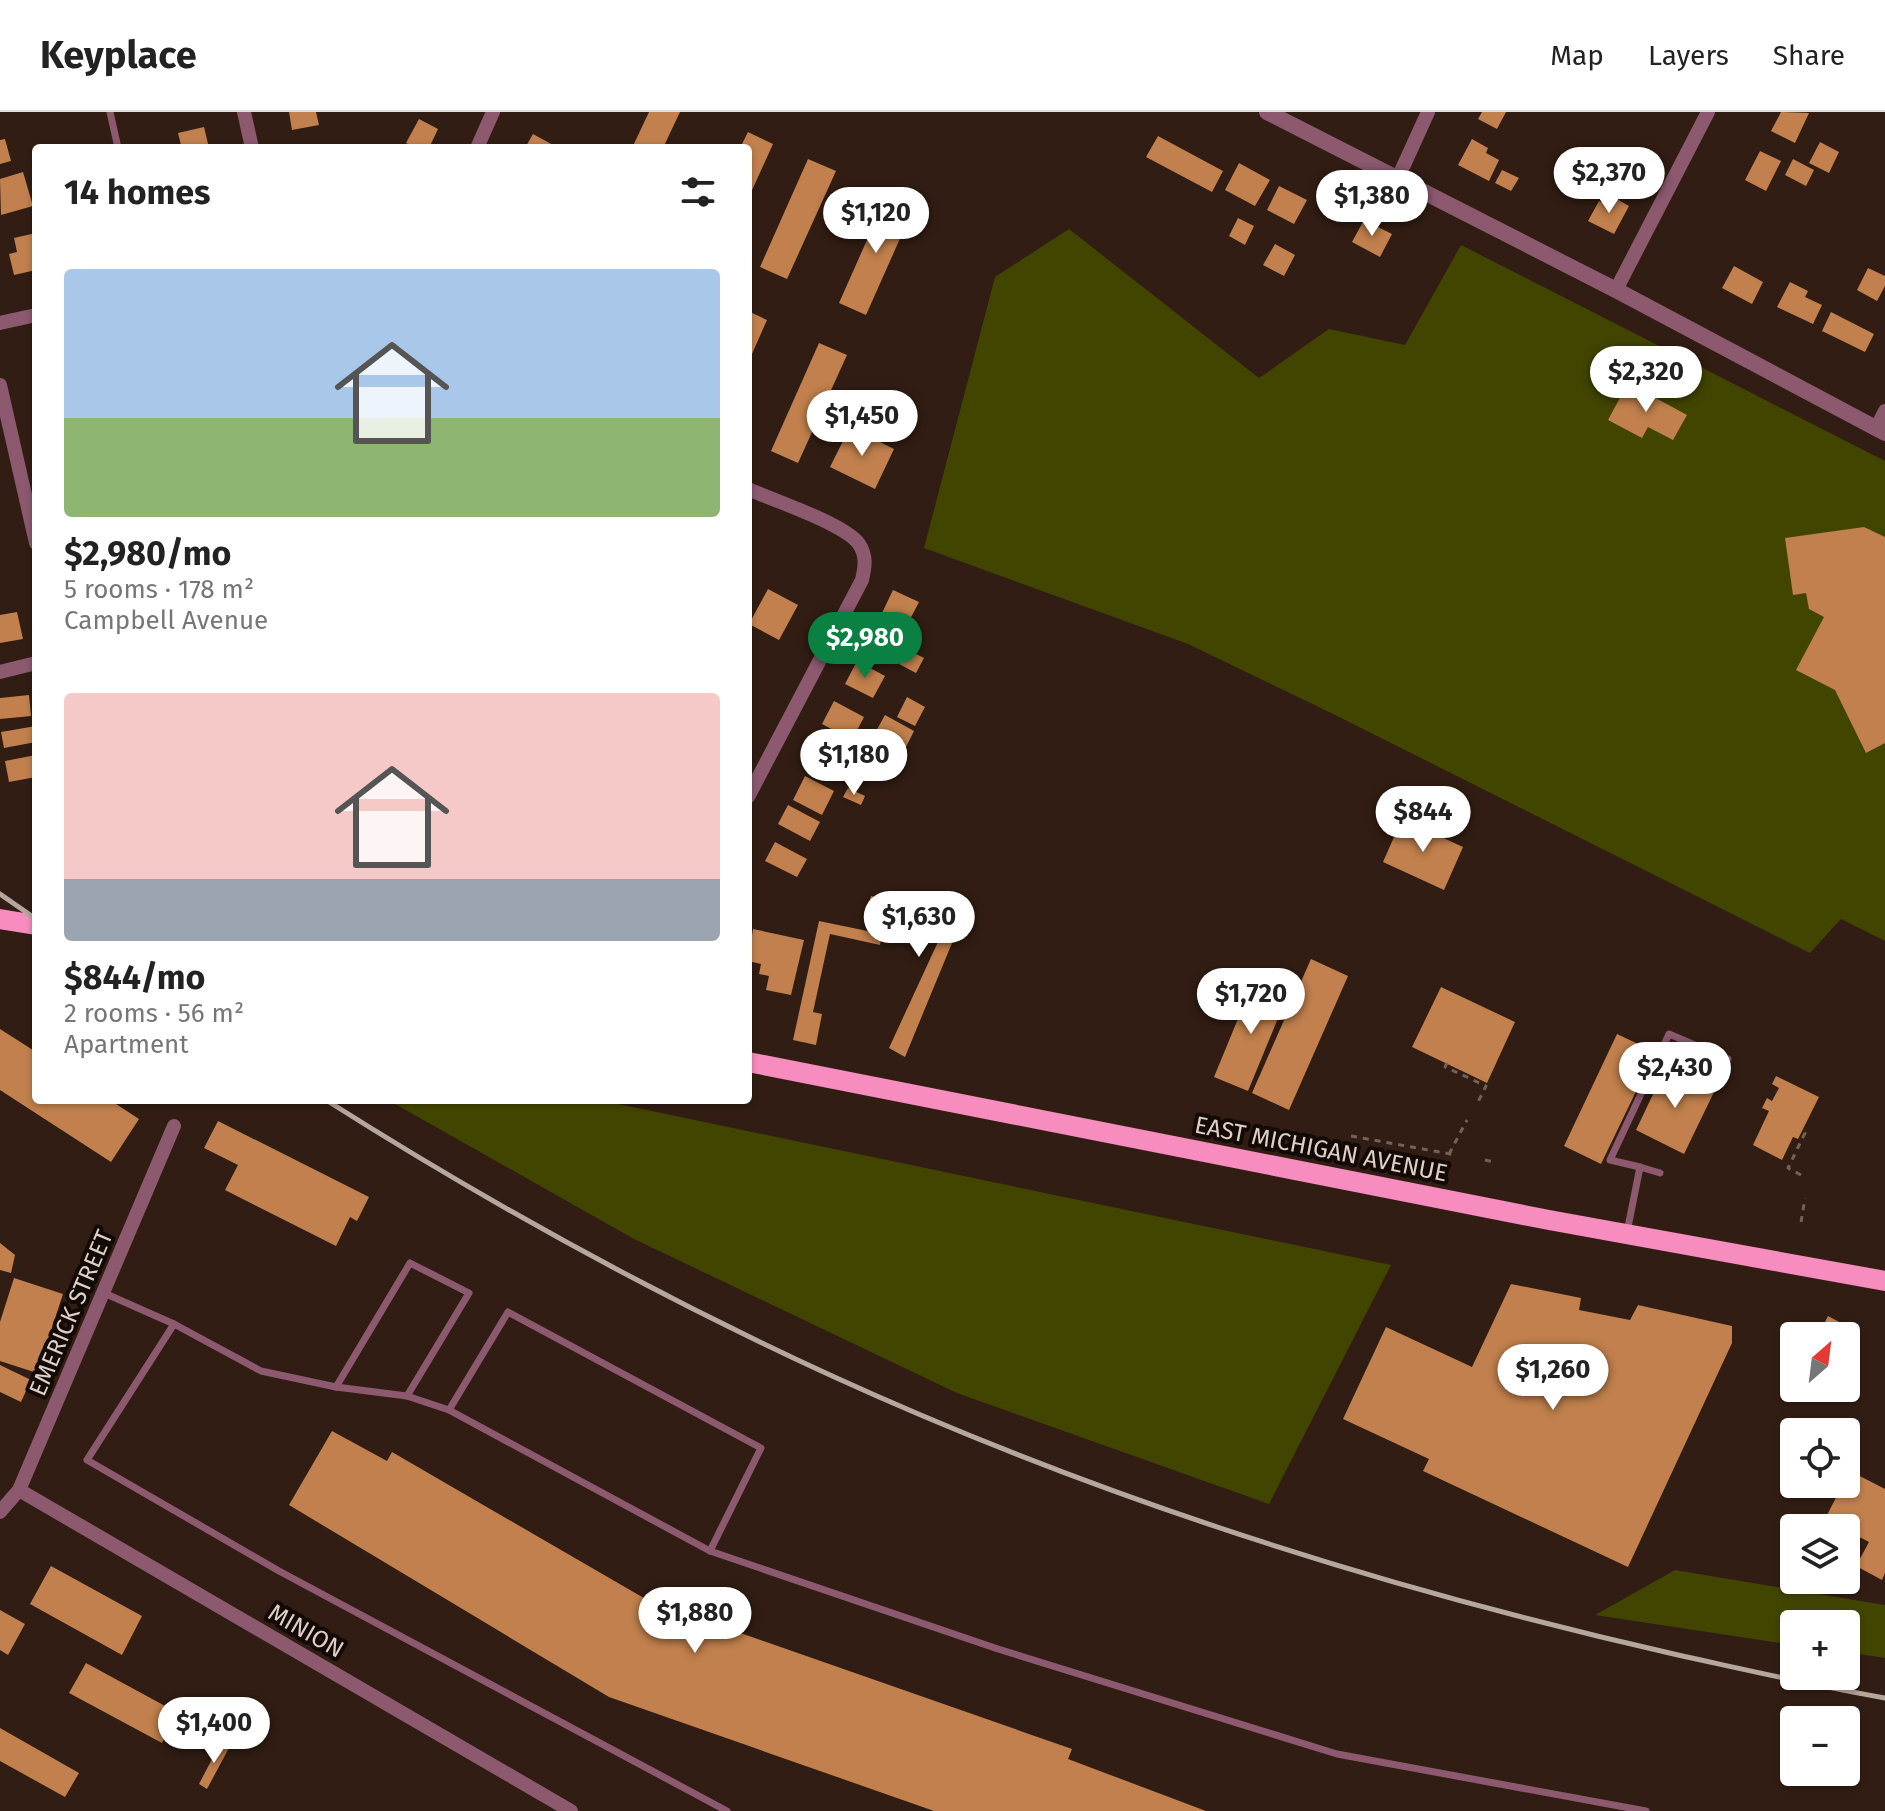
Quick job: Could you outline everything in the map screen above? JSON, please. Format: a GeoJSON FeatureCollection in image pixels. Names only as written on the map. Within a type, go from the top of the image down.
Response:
{"type":"FeatureCollection","features":[{"type":"Feature","properties":{"kind":"main road"},"geometry":{"type":"LineString","coordinates":[[0,919],[32,924]]}},
{"type":"Feature","properties":{"kind":"main road","name":"EAST MICHIGAN AVENUE"},"geometry":{"type":"LineString","coordinates":[[752,1063],[1627,1234],[1885,1281]]}},
{"type":"Feature","properties":{"kind":"street"},"geometry":{"type":"LineString","coordinates":[[244,112],[251,144]]}},
{"type":"Feature","properties":{"kind":"street"},"geometry":{"type":"LineString","coordinates":[[479,144],[493,112]]}},
{"type":"Feature","properties":{"kind":"street"},"geometry":{"type":"LineString","coordinates":[[1267,112],[1616,290],[1880,431],[1885,411]]}},
{"type":"Feature","properties":{"kind":"street"},"geometry":{"type":"LineString","coordinates":[[1398,178],[1428,112]]}},
{"type":"Feature","properties":{"kind":"street"},"geometry":{"type":"LineString","coordinates":[[1616,290],[1708,112]]}},
{"type":"Feature","properties":{"kind":"street"},"geometry":{"type":"LineString","coordinates":[[0,323],[32,316]]}},
{"type":"Feature","properties":{"kind":"street"},"geometry":{"type":"LineString","coordinates":[[0,385],[32,525]]}},
{"type":"Feature","properties":{"kind":"street"},"geometry":{"type":"LineString","coordinates":[[752,491],[843,530],[858,544],[866,563],[862,580],[754,768]]}},
{"type":"Feature","properties":{"kind":"street"},"geometry":{"type":"LineString","coordinates":[[0,672],[32,664]]}},
{"type":"Feature","properties":{"kind":"street","name":"EMERICK STREET"},"geometry":{"type":"LineString","coordinates":[[0,1512],[19,1490],[174,1126]]}},
{"type":"Feature","properties":{"kind":"street","name":"MINION"},"geometry":{"type":"LineString","coordinates":[[19,1490],[571,1811]]}},
{"type":"Feature","properties":{"kind":"lane"},"geometry":{"type":"LineString","coordinates":[[110,112],[117,144]]}},
{"type":"Feature","properties":{"kind":"lane"},"geometry":{"type":"LineString","coordinates":[[1660,1173],[1610,1160],[1669,1034],[1728,1059]]}},
{"type":"Feature","properties":{"kind":"lane"},"geometry":{"type":"LineString","coordinates":[[1627,1234],[1640,1167]]}},
{"type":"Feature","properties":{"kind":"lane"},"geometry":{"type":"LineString","coordinates":[[336,1387],[410,1263],[469,1293],[407,1396]]}},
{"type":"Feature","properties":{"kind":"lane"},"geometry":{"type":"LineString","coordinates":[[104,1293],[174,1324],[261,1371],[336,1387],[407,1396],[449,1410],[710,1551],[998,1649],[1337,1754],[1646,1811]]}},
{"type":"Feature","properties":{"kind":"lane"},"geometry":{"type":"LineString","coordinates":[[449,1410],[508,1312],[761,1448],[710,1551]]}},
{"type":"Feature","properties":{"kind":"lane"},"geometry":{"type":"LineString","coordinates":[[174,1324],[87,1460],[279,1571],[716,1809],[727,1811]]}},
{"type":"Feature","properties":{"kind":"path"},"geometry":{"type":"LineString","coordinates":[[1447,1063],[1445,1067],[1486,1086],[1478,1102]]}},
{"type":"Feature","properties":{"kind":"path"},"geometry":{"type":"LineString","coordinates":[[1449,1154],[1467,1120]]}},
{"type":"Feature","properties":{"kind":"path"},"geometry":{"type":"LineString","coordinates":[[1801,1175],[1788,1168],[1805,1133],[1802,1131]]}},
{"type":"Feature","properties":{"kind":"path"},"geometry":{"type":"LineString","coordinates":[[1351,1136],[1456,1155]]}},
{"type":"Feature","properties":{"kind":"path"},"geometry":{"type":"LineString","coordinates":[[1485,1160],[1495,1162]]}},
{"type":"Feature","properties":{"kind":"path"},"geometry":{"type":"LineString","coordinates":[[1801,1222],[1805,1198]]}},
{"type":"Feature","properties":{"kind":"shaded area"},"geometry":{"type":"Polygon","coordinates":[[[1069,229],[1259,378],[1329,329],[1405,345],[1461,245],[1885,461],[1885,941],[1841,919],[1810,953],[1188,644],[924,548],[995,277],[1069,229]]]}},
{"type":"Feature","properties":{"kind":"shaded area"},"geometry":{"type":"Polygon","coordinates":[[[395,1104],[618,1104],[1391,1265],[1269,1504],[957,1393],[634,1239],[395,1104]]]}},
{"type":"Feature","properties":{"kind":"shaded area"},"geometry":{"type":"Polygon","coordinates":[[[1675,1570],[1780,1588],[1780,1594],[1819,1594],[1885,1605],[1885,1658],[1860,1654],[1860,1610],[1780,1610],[1780,1643],[1595,1615],[1675,1570]]]}},
{"type":"Feature","properties":{"kind":"building"},"geometry":{"type":"Polygon","coordinates":[[[289,112],[316,112],[319,125],[292,130],[289,112]]]}},
{"type":"Feature","properties":{"kind":"building"},"geometry":{"type":"Polygon","coordinates":[[[649,112],[680,112],[665,144],[634,144],[649,112]]]}},
{"type":"Feature","properties":{"kind":"building"},"geometry":{"type":"Polygon","coordinates":[[[1482,112],[1506,112],[1497,129],[1478,119],[1482,112]]]}},
{"type":"Feature","properties":{"kind":"building"},"geometry":{"type":"Polygon","coordinates":[[[1781,112],[1809,113],[1795,143],[1771,131],[1781,112]]]}},
{"type":"Feature","properties":{"kind":"building"},"geometry":{"type":"Polygon","coordinates":[[[419,119],[438,129],[431,144],[406,143],[419,119]]]}},
{"type":"Feature","properties":{"kind":"building"},"geometry":{"type":"Polygon","coordinates":[[[204,127],[208,144],[181,144],[178,133],[204,127]]]}},
{"type":"Feature","properties":{"kind":"building"},"geometry":{"type":"Polygon","coordinates":[[[748,132],[773,144],[752,190],[752,144],[742,144],[748,132]]]}},
{"type":"Feature","properties":{"kind":"building"},"geometry":{"type":"Polygon","coordinates":[[[533,134],[551,144],[527,144],[533,134]]]}},
{"type":"Feature","properties":{"kind":"building"},"geometry":{"type":"Polygon","coordinates":[[[1158,136],[1223,171],[1212,192],[1146,157],[1158,136]]]}},
{"type":"Feature","properties":{"kind":"building"},"geometry":{"type":"Polygon","coordinates":[[[5,139],[11,161],[0,164],[0,140],[5,139]]]}},
{"type":"Feature","properties":{"kind":"building"},"geometry":{"type":"Polygon","coordinates":[[[1472,139],[1488,148],[1486,153],[1499,160],[1489,181],[1458,165],[1472,139]]]}},
{"type":"Feature","properties":{"kind":"building"},"geometry":{"type":"Polygon","coordinates":[[[1820,142],[1839,152],[1829,173],[1809,163],[1820,142]]]}},
{"type":"Feature","properties":{"kind":"building"},"geometry":{"type":"Polygon","coordinates":[[[1760,151],[1781,161],[1766,191],[1745,180],[1760,151]]]}},
{"type":"Feature","properties":{"kind":"building"},"geometry":{"type":"Polygon","coordinates":[[[808,159],[836,171],[787,279],[760,267],[808,159]]]}},
{"type":"Feature","properties":{"kind":"building"},"geometry":{"type":"Polygon","coordinates":[[[1793,159],[1814,170],[1806,186],[1785,175],[1793,159]]]}},
{"type":"Feature","properties":{"kind":"building"},"geometry":{"type":"Polygon","coordinates":[[[1239,163],[1270,180],[1255,206],[1225,190],[1239,163]]]}},
{"type":"Feature","properties":{"kind":"building"},"geometry":{"type":"Polygon","coordinates":[[[1601,164],[1629,178],[1620,195],[1593,181],[1601,164]]]}},
{"type":"Feature","properties":{"kind":"building"},"geometry":{"type":"Polygon","coordinates":[[[1502,170],[1519,178],[1511,191],[1495,183],[1502,170]]]}},
{"type":"Feature","properties":{"kind":"building"},"geometry":{"type":"Polygon","coordinates":[[[23,172],[32,206],[1,215],[0,179],[23,172]]]}},
{"type":"Feature","properties":{"kind":"building"},"geometry":{"type":"Polygon","coordinates":[[[1279,186],[1307,200],[1294,224],[1267,210],[1279,186]]]}},
{"type":"Feature","properties":{"kind":"building"},"geometry":{"type":"Polygon","coordinates":[[[887,195],[914,207],[866,315],[839,303],[887,195]]]}},
{"type":"Feature","properties":{"kind":"building"},"geometry":{"type":"Polygon","coordinates":[[[1615,198],[1629,206],[1614,234],[1588,221],[1599,201],[1610,206],[1615,198]]]}},
{"type":"Feature","properties":{"kind":"building"},"geometry":{"type":"Polygon","coordinates":[[[1238,218],[1254,226],[1245,245],[1229,236],[1238,218]]]}},
{"type":"Feature","properties":{"kind":"building"},"geometry":{"type":"Polygon","coordinates":[[[1364,220],[1392,234],[1380,257],[1352,242],[1364,220]]]}},
{"type":"Feature","properties":{"kind":"building"},"geometry":{"type":"Polygon","coordinates":[[[32,234],[32,271],[14,275],[9,254],[17,252],[14,238],[32,234]]]}},
{"type":"Feature","properties":{"kind":"building"},"geometry":{"type":"Polygon","coordinates":[[[1275,244],[1295,255],[1284,276],[1263,265],[1275,244]]]}},
{"type":"Feature","properties":{"kind":"building"},"geometry":{"type":"Polygon","coordinates":[[[1734,266],[1763,282],[1752,304],[1722,288],[1734,266]]]}},
{"type":"Feature","properties":{"kind":"building"},"geometry":{"type":"Polygon","coordinates":[[[1868,268],[1885,276],[1885,286],[1877,301],[1857,290],[1868,268]]]}},
{"type":"Feature","properties":{"kind":"building"},"geometry":{"type":"Polygon","coordinates":[[[1790,282],[1808,291],[1805,297],[1822,305],[1813,324],[1777,307],[1790,282]]]}},
{"type":"Feature","properties":{"kind":"building"},"geometry":{"type":"Polygon","coordinates":[[[1831,312],[1874,334],[1865,352],[1822,331],[1831,312]]]}},
{"type":"Feature","properties":{"kind":"building"},"geometry":{"type":"Polygon","coordinates":[[[752,313],[767,320],[752,354],[752,313]]]}},
{"type":"Feature","properties":{"kind":"building"},"geometry":{"type":"Polygon","coordinates":[[[819,343],[847,355],[798,463],[771,451],[819,343]]]}},
{"type":"Feature","properties":{"kind":"building"},"geometry":{"type":"Polygon","coordinates":[[[1628,383],[1687,415],[1673,440],[1648,427],[1642,438],[1608,420],[1628,383]]]}},
{"type":"Feature","properties":{"kind":"building"},"geometry":{"type":"Polygon","coordinates":[[[850,427],[894,449],[875,489],[830,467],[850,427]]]}},
{"type":"Feature","properties":{"kind":"building"},"geometry":{"type":"Polygon","coordinates":[[[1864,527],[1885,537],[1885,743],[1866,753],[1835,690],[1796,670],[1824,617],[1809,609],[1806,593],[1793,595],[1785,538],[1864,527]]]}},
{"type":"Feature","properties":{"kind":"building"},"geometry":{"type":"Polygon","coordinates":[[[768,589],[798,605],[779,640],[752,626],[752,618],[768,589]]]}},
{"type":"Feature","properties":{"kind":"building"},"geometry":{"type":"Polygon","coordinates":[[[893,590],[919,602],[907,625],[882,613],[893,590]]]}},
{"type":"Feature","properties":{"kind":"building"},"geometry":{"type":"Polygon","coordinates":[[[17,612],[23,639],[0,643],[0,615],[17,612]]]}},
{"type":"Feature","properties":{"kind":"building"},"geometry":{"type":"Polygon","coordinates":[[[876,627],[896,637],[884,659],[865,648],[876,627]]]}},
{"type":"Feature","properties":{"kind":"building"},"geometry":{"type":"Polygon","coordinates":[[[906,649],[924,658],[916,673],[899,664],[906,649]]]}},
{"type":"Feature","properties":{"kind":"building"},"geometry":{"type":"Polygon","coordinates":[[[857,661],[885,676],[873,698],[845,684],[857,661]]]}},
{"type":"Feature","properties":{"kind":"building"},"geometry":{"type":"Polygon","coordinates":[[[29,695],[31,716],[0,719],[0,698],[29,695]]]}},
{"type":"Feature","properties":{"kind":"building"},"geometry":{"type":"Polygon","coordinates":[[[907,697],[925,707],[915,726],[897,717],[907,697]]]}},
{"type":"Feature","properties":{"kind":"building"},"geometry":{"type":"Polygon","coordinates":[[[834,701],[864,717],[852,740],[822,724],[834,701]]]}},
{"type":"Feature","properties":{"kind":"building"},"geometry":{"type":"Polygon","coordinates":[[[885,715],[914,731],[905,749],[875,733],[885,715]]]}},
{"type":"Feature","properties":{"kind":"building"},"geometry":{"type":"Polygon","coordinates":[[[32,727],[32,743],[4,748],[1,732],[32,727]]]}},
{"type":"Feature","properties":{"kind":"building"},"geometry":{"type":"Polygon","coordinates":[[[820,739],[853,757],[848,767],[838,761],[831,774],[808,762],[820,739]]]}},
{"type":"Feature","properties":{"kind":"building"},"geometry":{"type":"Polygon","coordinates":[[[863,750],[878,758],[871,771],[856,763],[863,750]]]}},
{"type":"Feature","properties":{"kind":"building"},"geometry":{"type":"Polygon","coordinates":[[[32,756],[32,778],[9,782],[5,761],[32,756]]]}},
{"type":"Feature","properties":{"kind":"building"},"geometry":{"type":"Polygon","coordinates":[[[805,776],[834,791],[822,815],[793,800],[805,776]]]}},
{"type":"Feature","properties":{"kind":"building"},"geometry":{"type":"Polygon","coordinates":[[[848,788],[865,796],[861,805],[843,797],[848,788]]]}},
{"type":"Feature","properties":{"kind":"building"},"geometry":{"type":"Polygon","coordinates":[[[788,805],[820,822],[810,841],[778,824],[788,805]]]}},
{"type":"Feature","properties":{"kind":"building"},"geometry":{"type":"Polygon","coordinates":[[[1402,819],[1463,847],[1444,890],[1383,862],[1402,819]]]}},
{"type":"Feature","properties":{"kind":"building"},"geometry":{"type":"Polygon","coordinates":[[[775,842],[807,859],[797,877],[765,861],[775,842]]]}},
{"type":"Feature","properties":{"kind":"building"},"geometry":{"type":"Polygon","coordinates":[[[871,896],[964,914],[905,1057],[889,1048],[943,931],[867,911],[871,896]]]}},
{"type":"Feature","properties":{"kind":"building"},"geometry":{"type":"Polygon","coordinates":[[[819,921],[882,934],[880,945],[830,934],[813,1012],[822,1014],[816,1045],[793,1040],[819,921]]]}},
{"type":"Feature","properties":{"kind":"building"},"geometry":{"type":"Polygon","coordinates":[[[753,929],[804,940],[791,995],[766,990],[769,976],[759,974],[761,964],[752,962],[753,929]]]}},
{"type":"Feature","properties":{"kind":"building"},"geometry":{"type":"Polygon","coordinates":[[[1311,959],[1348,976],[1289,1110],[1252,1093],[1311,959]]]}},
{"type":"Feature","properties":{"kind":"building"},"geometry":{"type":"Polygon","coordinates":[[[1254,980],[1288,994],[1248,1091],[1214,1077],[1254,980]]]}},
{"type":"Feature","properties":{"kind":"building"},"geometry":{"type":"Polygon","coordinates":[[[1441,987],[1515,1022],[1487,1083],[1412,1047],[1441,987]]]}},
{"type":"Feature","properties":{"kind":"building"},"geometry":{"type":"Polygon","coordinates":[[[0,1029],[32,1049],[32,1104],[116,1104],[139,1119],[111,1162],[0,1090],[0,1029]]]}},
{"type":"Feature","properties":{"kind":"building"},"geometry":{"type":"Polygon","coordinates":[[[1617,1034],[1655,1052],[1601,1164],[1564,1146],[1617,1034]]]}},
{"type":"Feature","properties":{"kind":"building"},"geometry":{"type":"Polygon","coordinates":[[[1666,1067],[1715,1090],[1684,1154],[1636,1130],[1666,1067]]]}},
{"type":"Feature","properties":{"kind":"building"},"geometry":{"type":"Polygon","coordinates":[[[1776,1076],[1819,1097],[1798,1139],[1793,1137],[1782,1160],[1753,1145],[1769,1111],[1762,1108],[1767,1098],[1772,1101],[1779,1088],[1772,1084],[1776,1076]]]}},
{"type":"Feature","properties":{"kind":"building"},"geometry":{"type":"Polygon","coordinates":[[[218,1121],[369,1197],[357,1221],[350,1217],[336,1246],[225,1190],[238,1165],[204,1148],[218,1121]]]}},
{"type":"Feature","properties":{"kind":"building"},"geometry":{"type":"Polygon","coordinates":[[[0,1243],[15,1255],[11,1273],[0,1270],[0,1243]]]}},
{"type":"Feature","properties":{"kind":"building"},"geometry":{"type":"Polygon","coordinates":[[[14,1278],[63,1294],[37,1373],[0,1361],[0,1322],[14,1278]]]}},
{"type":"Feature","properties":{"kind":"building"},"geometry":{"type":"Polygon","coordinates":[[[1511,1284],[1581,1298],[1579,1310],[1630,1320],[1638,1305],[1732,1326],[1732,1343],[1628,1567],[1423,1471],[1429,1459],[1343,1419],[1386,1327],[1472,1367],[1511,1284]]]}},
{"type":"Feature","properties":{"kind":"building"},"geometry":{"type":"Polygon","coordinates":[[[1828,1316],[1839,1322],[1825,1322],[1828,1316]]]}},
{"type":"Feature","properties":{"kind":"building"},"geometry":{"type":"Polygon","coordinates":[[[0,1365],[31,1380],[21,1402],[0,1392],[0,1365]]]}},
{"type":"Feature","properties":{"kind":"building"},"geometry":{"type":"Polygon","coordinates":[[[332,1431],[387,1461],[392,1452],[649,1601],[1072,1749],[1068,1759],[1206,1811],[934,1811],[609,1697],[289,1505],[332,1431]]]}},
{"type":"Feature","properties":{"kind":"building"},"geometry":{"type":"Polygon","coordinates":[[[1860,1476],[1885,1489],[1885,1573],[1882,1580],[1860,1568],[1860,1559],[1869,1542],[1860,1537],[1860,1514],[1828,1514],[1836,1498],[1860,1498],[1860,1476]]]}},
{"type":"Feature","properties":{"kind":"building"},"geometry":{"type":"Polygon","coordinates":[[[51,1566],[142,1616],[122,1655],[30,1604],[51,1566]]]}},
{"type":"Feature","properties":{"kind":"building"},"geometry":{"type":"Polygon","coordinates":[[[0,1610],[25,1624],[8,1655],[0,1650],[0,1610]]]}},
{"type":"Feature","properties":{"kind":"building"},"geometry":{"type":"Polygon","coordinates":[[[86,1663],[178,1713],[162,1743],[69,1693],[86,1663]]]}},
{"type":"Feature","properties":{"kind":"building"},"geometry":{"type":"Polygon","coordinates":[[[0,1728],[79,1773],[65,1797],[0,1761],[0,1728]]]}},
{"type":"Feature","properties":{"kind":"building"},"geometry":{"type":"Polygon","coordinates":[[[221,1742],[230,1746],[207,1789],[199,1784],[221,1742]]]}},
{"type":"Feature","properties":{"kind":"railway"},"geometry":{"type":"LineString","coordinates":[[0,894],[32,916]]}},
{"type":"Feature","properties":{"kind":"railway"},"geometry":{"type":"LineString","coordinates":[[333,1104],[510,1211],[700,1313],[830,1375],[1036,1462],[1246,1537],[1461,1601],[1678,1655],[1885,1698]]}}]}
